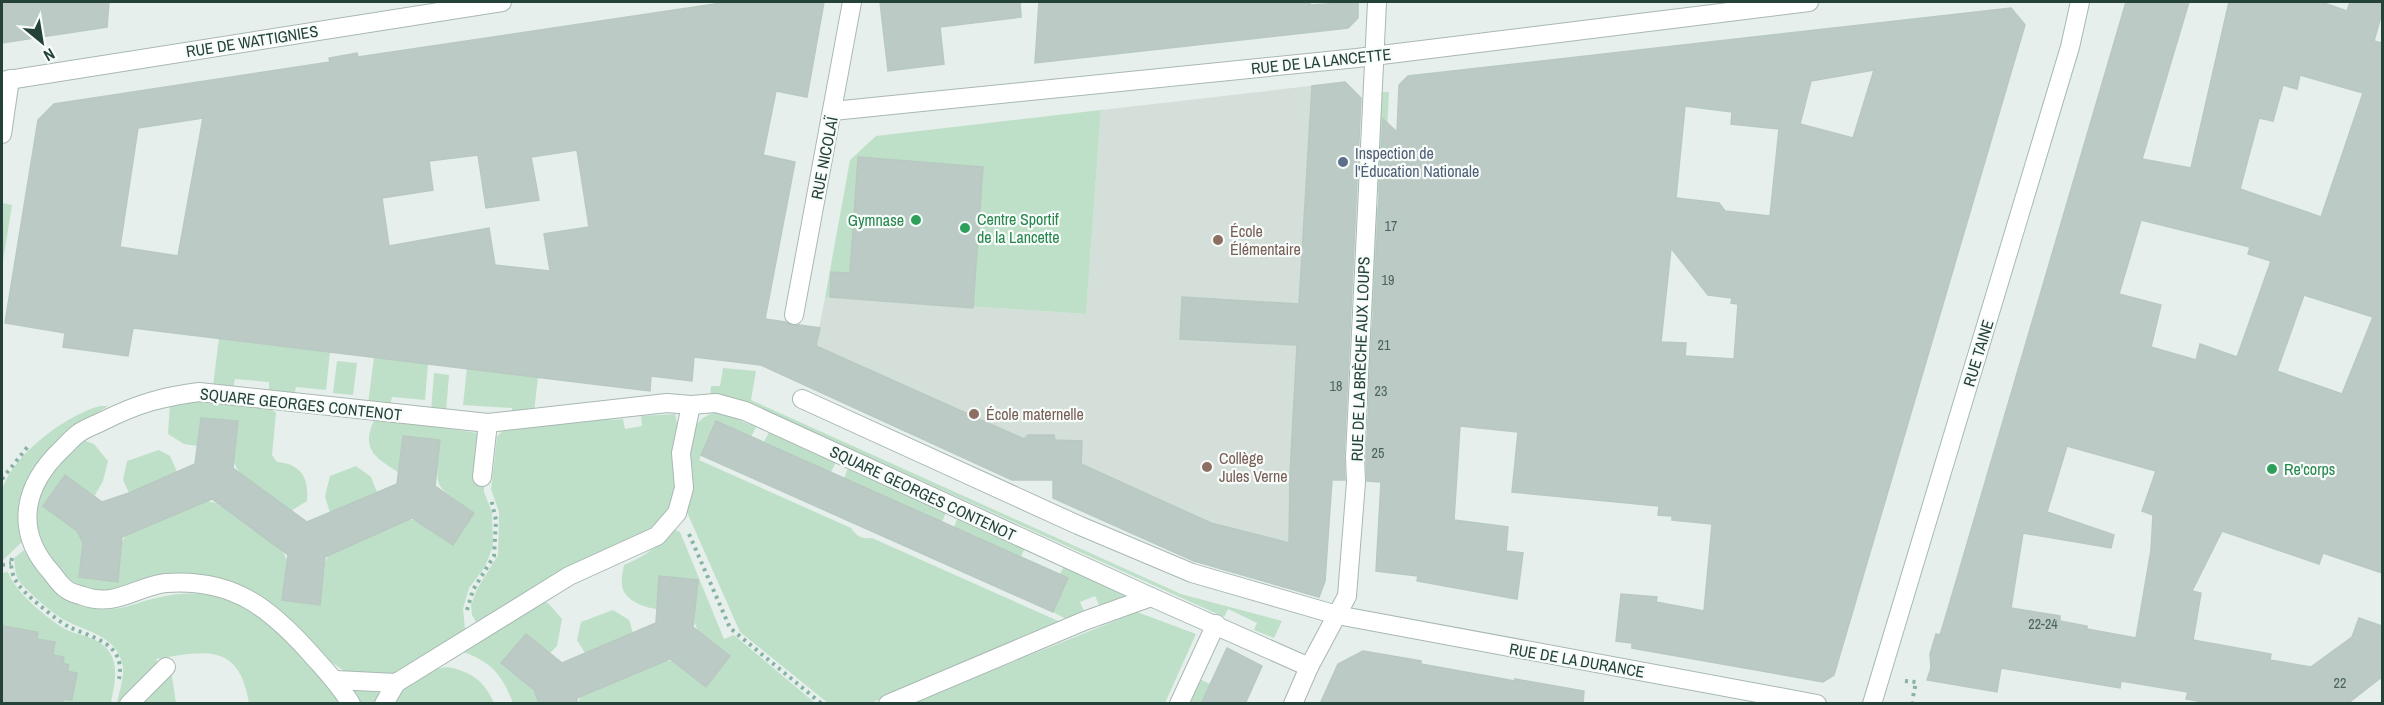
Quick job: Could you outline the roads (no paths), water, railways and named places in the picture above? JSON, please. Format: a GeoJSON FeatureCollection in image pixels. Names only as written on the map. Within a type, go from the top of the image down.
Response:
{"type":"FeatureCollection","features":[{"type":"Feature","properties":{"kind":"street","name":"RUE DE WATTIGNIES"},"geometry":{"type":"LineString","coordinates":[[6,80],[502,2]]}},
{"type":"Feature","properties":{"kind":"street","name":"RUE NICOLAÏ"},"geometry":{"type":"LineString","coordinates":[[794,315],[852,2]]}},
{"type":"Feature","properties":{"kind":"street","name":"RUE DE LA BRÈCHE AUX LOUPS"},"geometry":{"type":"LineString","coordinates":[[1293,704],[1309,667],[1347,596],[1356,482],[1355,447],[1377,2]]}},
{"type":"Feature","properties":{"kind":"street","name":"RUE DE LA LANCETTE"},"geometry":{"type":"LineString","coordinates":[[832,111],[1376,55],[1809,2]]}},
{"type":"Feature","properties":{"kind":"street","name":"RUE TAINE"},"geometry":{"type":"LineString","coordinates":[[1872,704],[2070,47],[2080,2]]}},
{"type":"Feature","properties":{"kind":"street"},"geometry":{"type":"LineString","coordinates":[[2,134],[6,80]]}},
{"type":"Feature","properties":{"kind":"street","name":"SQUARE GEORGES CONTENOT"},"geometry":{"type":"LineString","coordinates":[[351,704],[336,680],[286,626],[242,594],[205,585],[165,583],[119,598],[92,600],[67,590],[44,564],[30,539],[26,514],[33,489],[47,464],[78,433],[131,407],[164,397],[199,392],[488,423],[667,403],[716,404],[745,411],[1309,667]]}},
{"type":"Feature","properties":{"kind":"street","name":"RUE DE LA DURANCE"},"geometry":{"type":"LineString","coordinates":[[802,399],[1078,525],[1192,573],[1337,615],[1817,704]]}},
{"type":"Feature","properties":{"kind":"street"},"geometry":{"type":"LineString","coordinates":[[384,704],[396,683],[476,633],[569,576],[657,536],[677,513],[684,488],[681,453],[691,405]]}},
{"type":"Feature","properties":{"kind":"street"},"geometry":{"type":"LineString","coordinates":[[482,475],[488,423]]}},
{"type":"Feature","properties":{"kind":"street"},"geometry":{"type":"LineString","coordinates":[[888,704],[1084,621],[1151,597]]}},
{"type":"Feature","properties":{"kind":"street"},"geometry":{"type":"LineString","coordinates":[[1179,704],[1216,624]]}},
{"type":"Feature","properties":{"kind":"street"},"geometry":{"type":"LineString","coordinates":[[129,704],[166,667]]}},
{"type":"Feature","properties":{"kind":"street"},"geometry":{"type":"LineString","coordinates":[[336,680],[396,683]]}},
{"type":"Feature","properties":{"kind":"place","name":"Inspection de l'Éducation Nationale"},"geometry":{"type":"Point","coordinates":[1343,162]}},
{"type":"Feature","properties":{"kind":"place","name":"Gymnase"},"geometry":{"type":"Point","coordinates":[916,220]}},
{"type":"Feature","properties":{"kind":"place","name":"Centre Sportif de la Lancette"},"geometry":{"type":"Point","coordinates":[965,228]}},
{"type":"Feature","properties":{"kind":"place","name":"École Élémentaire"},"geometry":{"type":"Point","coordinates":[1218,240]}},
{"type":"Feature","properties":{"kind":"place","name":"École maternelle"},"geometry":{"type":"Point","coordinates":[974,414]}},
{"type":"Feature","properties":{"kind":"place","name":"Collège Jules Verne"},"geometry":{"type":"Point","coordinates":[1207,467]}},
{"type":"Feature","properties":{"kind":"place","name":"Re'corps"},"geometry":{"type":"Point","coordinates":[2272,469]}}]}
